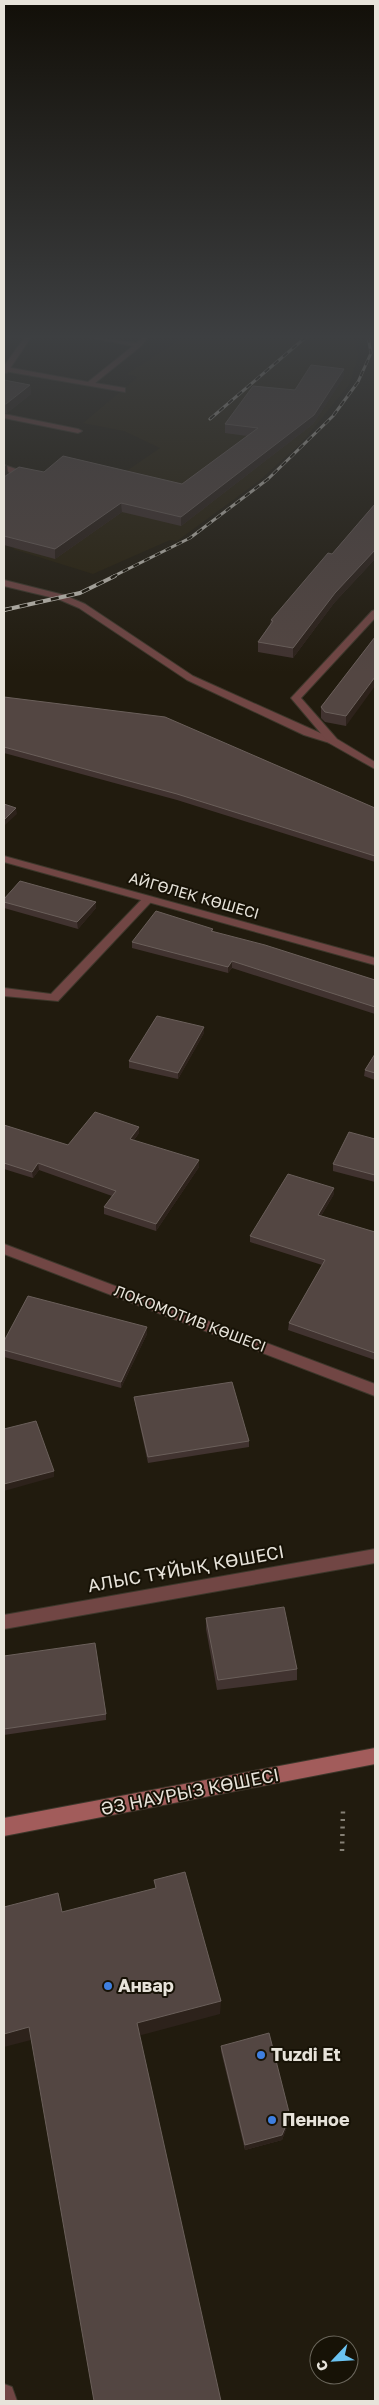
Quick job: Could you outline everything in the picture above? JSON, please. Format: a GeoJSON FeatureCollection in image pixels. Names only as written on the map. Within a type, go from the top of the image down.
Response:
{"type":"FeatureCollection","features":[{"type":"Feature","properties":{"kind":"main road","name":"ӘЗ НАУРЫЗ КӨШЕСІ"},"geometry":{"type":"LineString","coordinates":[[4,1827],[375,1756]]}},
{"type":"Feature","properties":{"kind":"street"},"geometry":{"type":"LineString","coordinates":[[4,466],[13,471],[14,476],[4,483]]}},
{"type":"Feature","properties":{"kind":"street"},"geometry":{"type":"LineString","coordinates":[[4,583],[61,597],[82,606],[190,678],[308,733],[333,741],[375,766]]}},
{"type":"Feature","properties":{"kind":"street"},"geometry":{"type":"LineString","coordinates":[[333,741],[296,698],[375,613]]}},
{"type":"Feature","properties":{"kind":"street","name":"АЙГӨЛЕК КӨШЕСІ"},"geometry":{"type":"LineString","coordinates":[[4,859],[375,962]]}},
{"type":"Feature","properties":{"kind":"street"},"geometry":{"type":"LineString","coordinates":[[4,992],[54,998],[148,898]]}},
{"type":"Feature","properties":{"kind":"street","name":"ЛОКОМОТИВ КӨШЕСІ"},"geometry":{"type":"LineString","coordinates":[[4,1249],[375,1390]]}},
{"type":"Feature","properties":{"kind":"street","name":"АЛЫС ТҰЙЫҚ КӨШЕСІ"},"geometry":{"type":"LineString","coordinates":[[4,1622],[375,1556]]}},
{"type":"Feature","properties":{"kind":"street"},"geometry":{"type":"LineString","coordinates":[[4,2394],[5,2401]]}},
{"type":"Feature","properties":{"kind":"path"},"geometry":{"type":"LineString","coordinates":[[342,1851],[343,1811]]}},
{"type":"Feature","properties":{"kind":"shaded area"},"geometry":{"type":"Polygon","coordinates":[[[158,449],[294,449],[259,481],[177,541],[170,540],[93,574],[13,549],[158,449]]]}},
{"type":"Feature","properties":{"kind":"building"},"geometry":{"type":"Polygon","coordinates":[[[229,449],[269,449],[181,517],[121,503],[55,549],[4,536],[4,477],[19,467],[44,472],[63,456],[182,484],[229,449]]]}},
{"type":"Feature","properties":{"kind":"building"},"geometry":{"type":"Polygon","coordinates":[[[375,504],[375,550],[335,593],[293,648],[258,642],[273,621],[271,620],[328,553],[332,554],[375,504]]]}},
{"type":"Feature","properties":{"kind":"building"},"geometry":{"type":"Polygon","coordinates":[[[375,637],[375,677],[346,716],[325,712],[321,707],[375,637]]]}},
{"type":"Feature","properties":{"kind":"building"},"geometry":{"type":"Polygon","coordinates":[[[4,697],[165,717],[375,808],[375,856],[177,794],[4,747],[4,697]]]}},
{"type":"Feature","properties":{"kind":"building"},"geometry":{"type":"Polygon","coordinates":[[[4,804],[16,808],[4,820],[4,804]]]}},
{"type":"Feature","properties":{"kind":"building"},"geometry":{"type":"Polygon","coordinates":[[[20,881],[96,902],[77,922],[4,902],[4,899],[20,881]]]}},
{"type":"Feature","properties":{"kind":"building"},"geometry":{"type":"Polygon","coordinates":[[[156,911],[213,929],[211,931],[265,945],[375,980],[375,1007],[232,961],[228,967],[132,942],[156,911]]]}},
{"type":"Feature","properties":{"kind":"building"},"geometry":{"type":"Polygon","coordinates":[[[157,1016],[204,1027],[178,1073],[129,1061],[157,1016]]]}},
{"type":"Feature","properties":{"kind":"building"},"geometry":{"type":"Polygon","coordinates":[[[375,1054],[375,1073],[365,1070],[375,1054]]]}},
{"type":"Feature","properties":{"kind":"building"},"geometry":{"type":"Polygon","coordinates":[[[95,1112],[139,1127],[130,1139],[199,1160],[156,1224],[104,1207],[116,1191],[38,1163],[32,1172],[4,1163],[4,1125],[68,1145],[95,1112]]]}},
{"type":"Feature","properties":{"kind":"building"},"geometry":{"type":"Polygon","coordinates":[[[349,1132],[375,1139],[375,1175],[333,1164],[349,1132]]]}},
{"type":"Feature","properties":{"kind":"building"},"geometry":{"type":"Polygon","coordinates":[[[288,1174],[334,1188],[318,1215],[375,1232],[375,1353],[289,1323],[325,1260],[250,1236],[288,1174]]]}},
{"type":"Feature","properties":{"kind":"building"},"geometry":{"type":"Polygon","coordinates":[[[28,1296],[147,1327],[121,1382],[4,1350],[4,1341],[28,1296]]]}},
{"type":"Feature","properties":{"kind":"building"},"geometry":{"type":"Polygon","coordinates":[[[232,1382],[249,1441],[148,1457],[134,1397],[232,1382]]]}},
{"type":"Feature","properties":{"kind":"building"},"geometry":{"type":"Polygon","coordinates":[[[36,1421],[54,1471],[4,1484],[4,1429],[36,1421]]]}},
{"type":"Feature","properties":{"kind":"building"},"geometry":{"type":"Polygon","coordinates":[[[284,1607],[297,1669],[218,1680],[206,1618],[284,1607]]]}},
{"type":"Feature","properties":{"kind":"building"},"geometry":{"type":"Polygon","coordinates":[[[95,1643],[106,1714],[4,1729],[4,1656],[95,1643]]]}},
{"type":"Feature","properties":{"kind":"building"},"geometry":{"type":"Polygon","coordinates":[[[185,1872],[221,2001],[137,2023],[221,2401],[94,2401],[29,2027],[4,2034],[4,1907],[58,1893],[62,1912],[156,1888],[154,1880],[185,1872]]]}},
{"type":"Feature","properties":{"kind":"building"},"geometry":{"type":"Polygon","coordinates":[[[269,2033],[290,2116],[282,2135],[245,2145],[221,2046],[269,2033]]]}},
{"type":"Feature","properties":{"kind":"railway"},"geometry":{"type":"LineString","coordinates":[[112,577],[190,538],[268,479],[299,449]]}},
{"type":"Feature","properties":{"kind":"railway"},"geometry":{"type":"LineString","coordinates":[[4,610],[80,593],[115,576]]}},
{"type":"Feature","properties":{"kind":"place","name":"Анвар"},"geometry":{"type":"Point","coordinates":[108,1986]}},
{"type":"Feature","properties":{"kind":"place","name":"Tuzdi Et"},"geometry":{"type":"Point","coordinates":[261,2055]}},
{"type":"Feature","properties":{"kind":"place","name":"Пенное"},"geometry":{"type":"Point","coordinates":[272,2120]}}]}
